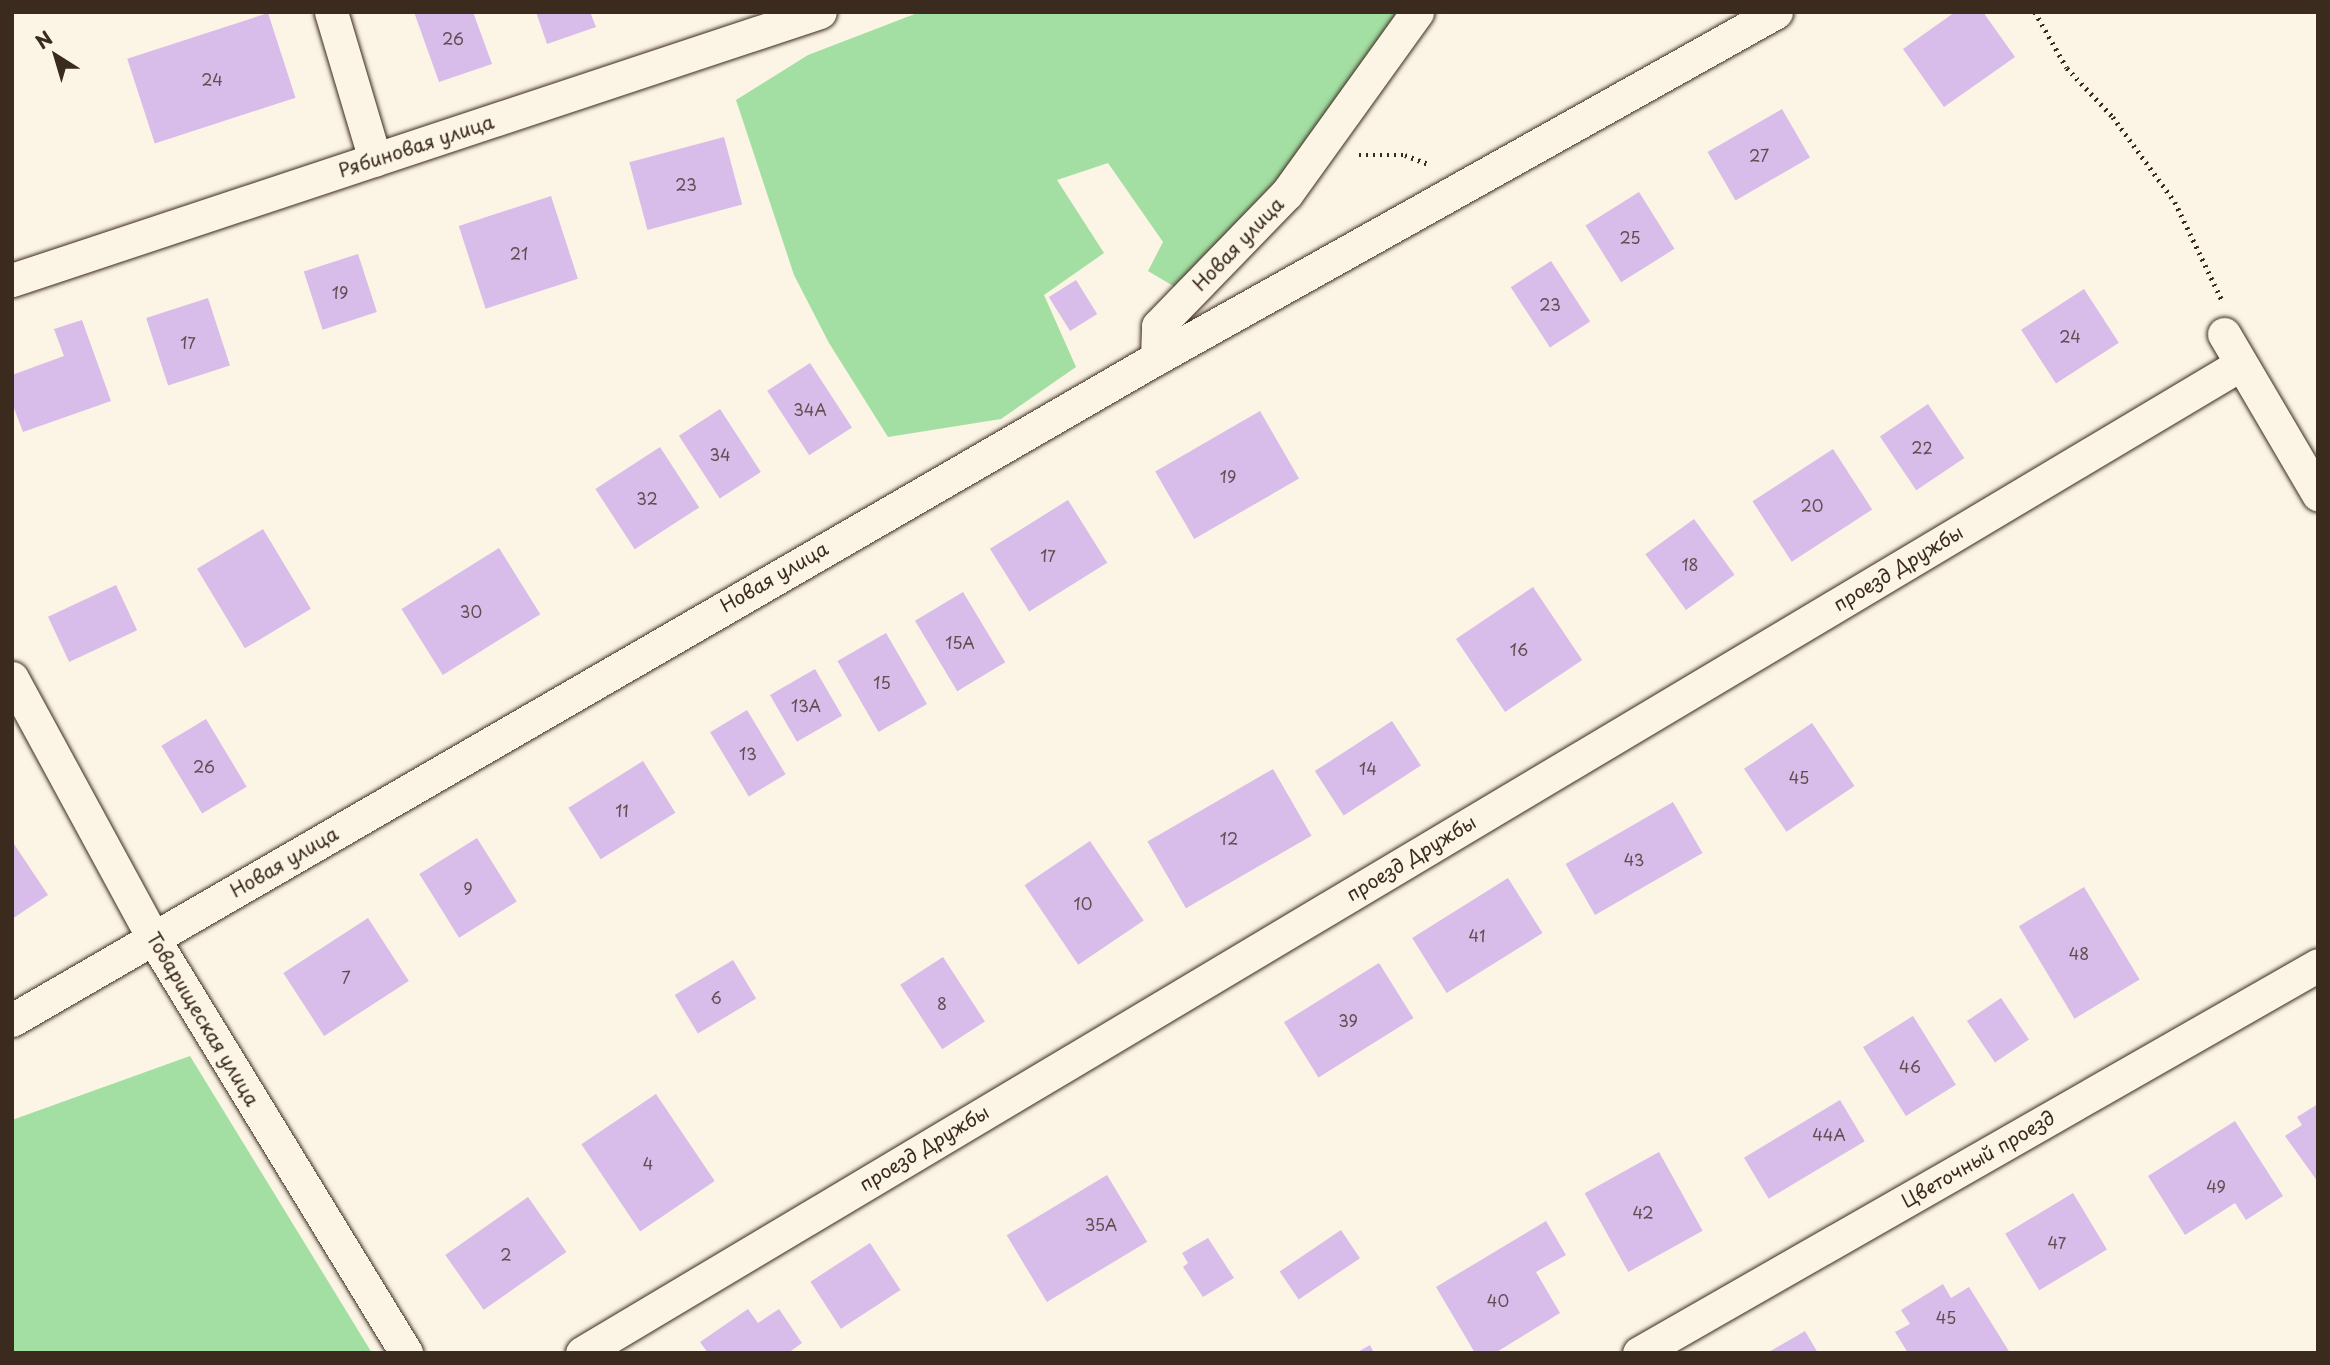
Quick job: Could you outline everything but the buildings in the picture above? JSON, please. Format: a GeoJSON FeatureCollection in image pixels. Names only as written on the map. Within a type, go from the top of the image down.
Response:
{"type":"FeatureCollection","features":[{"type":"Feature","properties":{"kind":"street"},"geometry":{"type":"LineString","coordinates":[[331,12],[375,160]]}},
{"type":"Feature","properties":{"kind":"street","name":"Рябиновая улица"},"geometry":{"type":"LineString","coordinates":[[12,280],[820,12]]}},
{"type":"Feature","properties":{"kind":"street","name":"Новая улица"},"geometry":{"type":"LineString","coordinates":[[12,1020],[1157,358],[1158,326],[1305,171],[1417,12]]}},
{"type":"Feature","properties":{"kind":"street"},"geometry":{"type":"LineString","coordinates":[[1157,358],[1776,12]]}},
{"type":"Feature","properties":{"kind":"street"},"geometry":{"type":"LineString","coordinates":[[2224,334],[2318,494]]}},
{"type":"Feature","properties":{"kind":"street","name":"проезд Дружбы"},"geometry":{"type":"LineString","coordinates":[[582,1353],[2241,364]]}},
{"type":"Feature","properties":{"kind":"street","name":"Товарищеская улица"},"geometry":{"type":"LineString","coordinates":[[12,678],[153,938],[406,1353]]}},
{"type":"Feature","properties":{"kind":"street","name":"Цветочный проезд"},"geometry":{"type":"LineString","coordinates":[[1639,1353],[2318,965]]}},
{"type":"Feature","properties":{"kind":"path"},"geometry":{"type":"LineString","coordinates":[[2035,12],[2067,68],[2113,117],[2175,202],[2222,298],[2224,334]]}},
{"type":"Feature","properties":{"kind":"path"},"geometry":{"type":"LineString","coordinates":[[1305,171],[1362,154],[1405,155],[1461,177],[1483,176]]}},
{"type":"Feature","properties":{"kind":"green space"},"geometry":{"type":"Polygon","coordinates":[[[920,12],[1400,12],[1316,138],[1175,287],[1148,271],[1163,242],[1108,163],[1057,180],[1104,253],[1044,295],[1076,367],[1001,419],[888,437],[829,343],[794,275],[736,100],[808,55],[920,12]]]}},
{"type":"Feature","properties":{"kind":"green space"},"geometry":{"type":"Polygon","coordinates":[[[190,1056],[372,1353],[12,1353],[12,1120],[190,1056]]]}}]}
